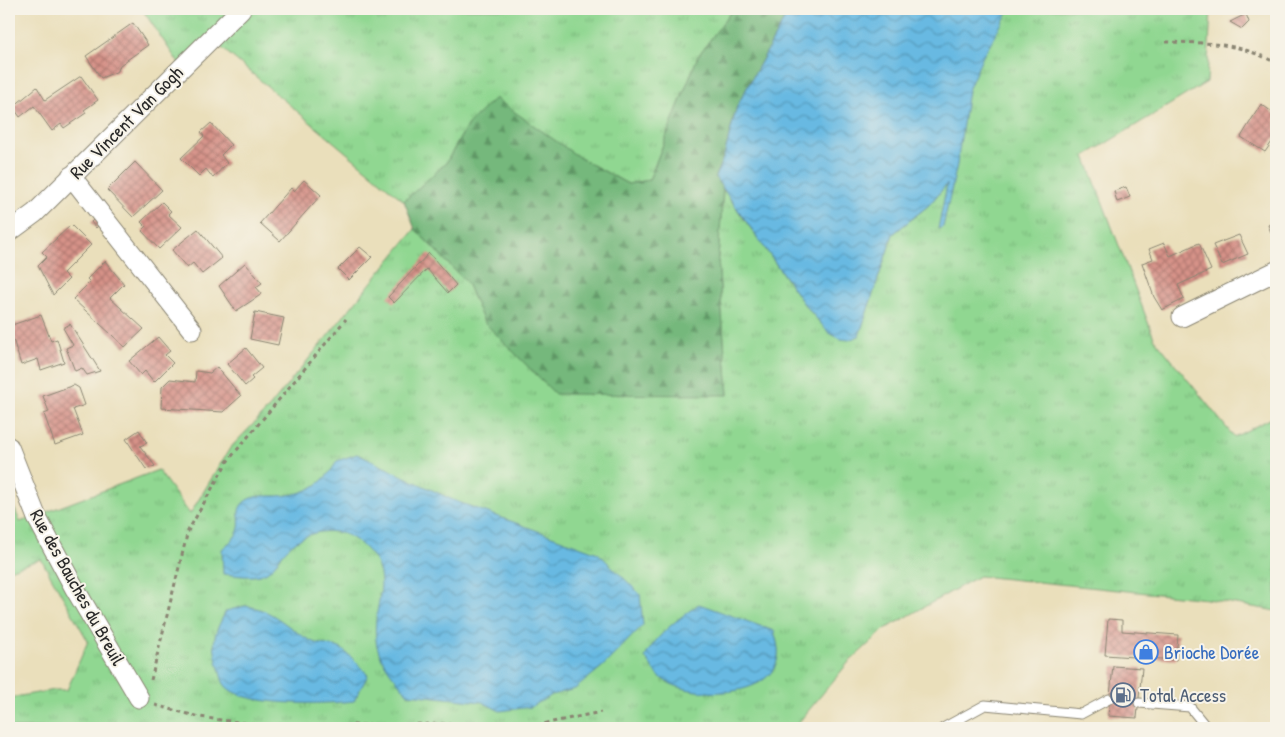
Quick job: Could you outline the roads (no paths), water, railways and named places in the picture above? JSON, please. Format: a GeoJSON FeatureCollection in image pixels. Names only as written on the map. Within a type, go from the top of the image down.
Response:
{"type":"FeatureCollection","features":[{"type":"Feature","properties":{"kind":"street","name":"Rue Vincent Van Gogh"},"geometry":{"type":"LineString","coordinates":[[9,232],[35,213],[241,9]]}},
{"type":"Feature","properties":{"kind":"street"},"geometry":{"type":"LineString","coordinates":[[72,176],[192,330]]}},
{"type":"Feature","properties":{"kind":"street"},"geometry":{"type":"LineString","coordinates":[[1182,317],[1276,271]]}},
{"type":"Feature","properties":{"kind":"street","name":"Rue des Bauches du Breuil"},"geometry":{"type":"LineString","coordinates":[[9,447],[37,518],[75,588],[140,698]]}},
{"type":"Feature","properties":{"kind":"lane"},"geometry":{"type":"LineString","coordinates":[[943,728],[985,705],[1081,714],[1110,699]]}},
{"type":"Feature","properties":{"kind":"lane"},"geometry":{"type":"LineString","coordinates":[[1139,703],[1190,708],[1207,728]]}},
{"type":"Feature","properties":{"kind":"water"},"geometry":{"type":"Polygon","coordinates":[[[790,9],[1010,9],[983,56],[968,90],[957,165],[943,227],[938,229],[947,184],[929,205],[893,234],[859,336],[849,340],[841,339],[829,333],[804,304],[715,177],[724,156],[737,106],[790,9]]]}},
{"type":"Feature","properties":{"kind":"water"},"geometry":{"type":"Polygon","coordinates":[[[357,454],[453,500],[598,553],[640,594],[643,625],[603,666],[575,689],[552,695],[531,707],[500,711],[482,702],[408,694],[386,666],[377,646],[375,631],[381,579],[378,567],[370,554],[357,541],[348,536],[329,531],[310,535],[292,544],[274,566],[265,573],[250,576],[223,574],[222,549],[238,531],[239,510],[243,503],[250,498],[284,496],[302,492],[318,484],[337,461],[357,454]]]}},
{"type":"Feature","properties":{"kind":"water"},"geometry":{"type":"Polygon","coordinates":[[[699,604],[774,631],[778,654],[777,661],[770,674],[758,683],[743,689],[725,692],[689,690],[673,685],[661,678],[645,657],[662,634],[699,604]]]}},
{"type":"Feature","properties":{"kind":"water"},"geometry":{"type":"Polygon","coordinates":[[[245,606],[273,615],[313,642],[340,648],[346,653],[368,675],[354,701],[285,703],[265,701],[233,692],[222,680],[214,643],[226,611],[245,606]]]}},
{"type":"Feature","properties":{"kind":"place","name":"Brioche Dorée"},"geometry":{"type":"Point","coordinates":[1146,652]}},
{"type":"Feature","properties":{"kind":"place","name":"Total Access"},"geometry":{"type":"Point","coordinates":[1123,695]}}]}
